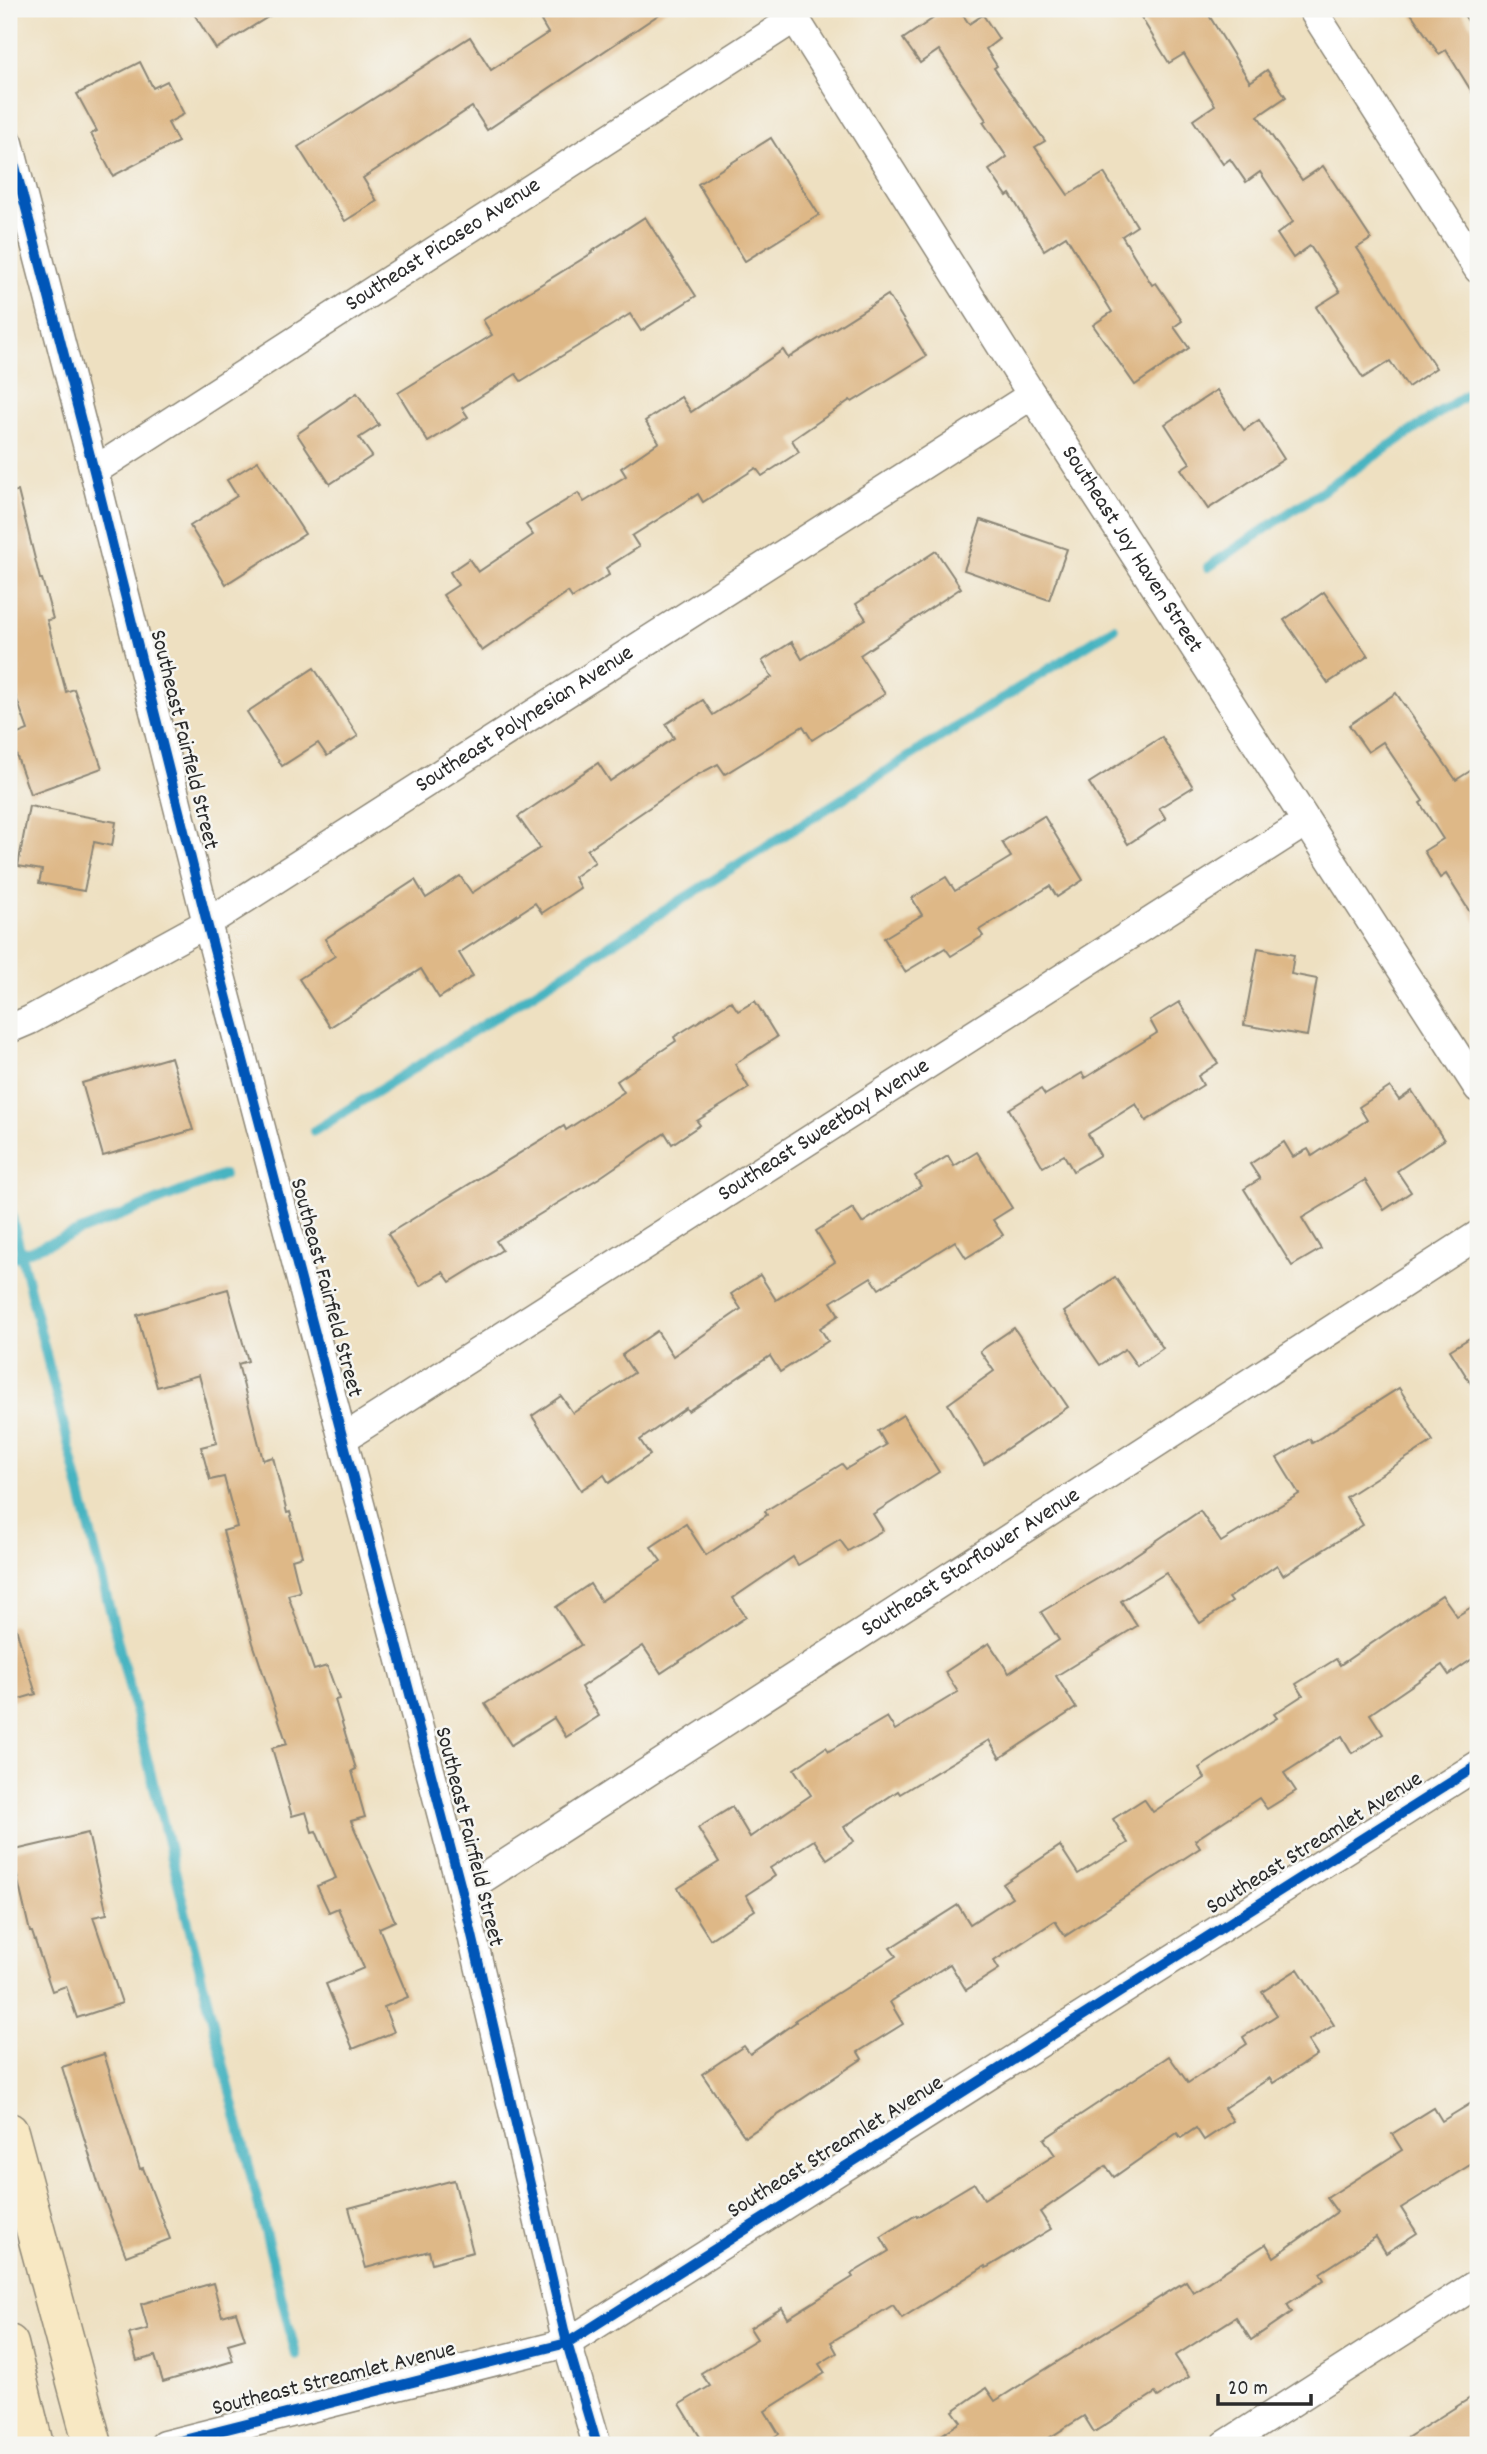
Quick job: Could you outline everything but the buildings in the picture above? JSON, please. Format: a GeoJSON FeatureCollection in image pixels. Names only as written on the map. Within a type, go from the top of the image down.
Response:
{"type":"FeatureCollection","features":[{"type":"Feature","properties":{"kind":"street"},"geometry":{"type":"LineString","coordinates":[[1312,9],[1478,269]]}},
{"type":"Feature","properties":{"kind":"street","name":"Southeast Joy Haven Street"},"geometry":{"type":"LineString","coordinates":[[792,13],[1032,395],[1478,1088]]}},
{"type":"Feature","properties":{"kind":"street","name":"Southeast Picaseo Avenue"},"geometry":{"type":"LineString","coordinates":[[94,471],[792,13]]}},
{"type":"Feature","properties":{"kind":"street","name":"Southeast Fairfield Street"},"geometry":{"type":"LineString","coordinates":[[9,143],[207,923],[462,1892],[567,2343],[597,2445]]}},
{"type":"Feature","properties":{"kind":"street","name":"Southeast Polynesian Avenue"},"geometry":{"type":"LineString","coordinates":[[9,1029],[207,923],[1032,395]]}},
{"type":"Feature","properties":{"kind":"street","name":"Southeast Sweetbay Avenue"},"geometry":{"type":"LineString","coordinates":[[344,1438],[1306,822]]}},
{"type":"Feature","properties":{"kind":"street","name":"Southeast Starflower Avenue"},"geometry":{"type":"LineString","coordinates":[[462,1892],[1478,1235]]}},
{"type":"Feature","properties":{"kind":"street","name":"Southeast Streamlet Avenue"},"geometry":{"type":"LineString","coordinates":[[164,2445],[567,2343],[1478,1765]]}},
{"type":"Feature","properties":{"kind":"street"},"geometry":{"type":"LineString","coordinates":[[9,2132],[93,2445]]}},
{"type":"Feature","properties":{"kind":"street"},"geometry":{"type":"LineString","coordinates":[[1225,2445],[1478,2283]]}},
{"type":"Feature","properties":{"kind":"street"},"geometry":{"type":"LineString","coordinates":[[9,2344],[34,2445]]}},
{"type":"Feature","properties":{"kind":"waterway"},"geometry":{"type":"LineString","coordinates":[[1208,567],[1478,387]]}},
{"type":"Feature","properties":{"kind":"waterway"},"geometry":{"type":"LineString","coordinates":[[314,1131],[1114,628]]}},
{"type":"Feature","properties":{"kind":"waterway"},"geometry":{"type":"LineString","coordinates":[[9,1259],[224,1175]]}},
{"type":"Feature","properties":{"kind":"waterway"},"geometry":{"type":"LineString","coordinates":[[9,1206],[296,2355]]}},
{"type":"Feature","properties":{"kind":"cycle path"},"geometry":{"type":"LineString","coordinates":[[9,143],[207,923],[462,1892],[567,2343],[597,2445]]}},
{"type":"Feature","properties":{"kind":"cycle path"},"geometry":{"type":"LineString","coordinates":[[164,2445],[567,2343],[1478,1765]]}}]}
